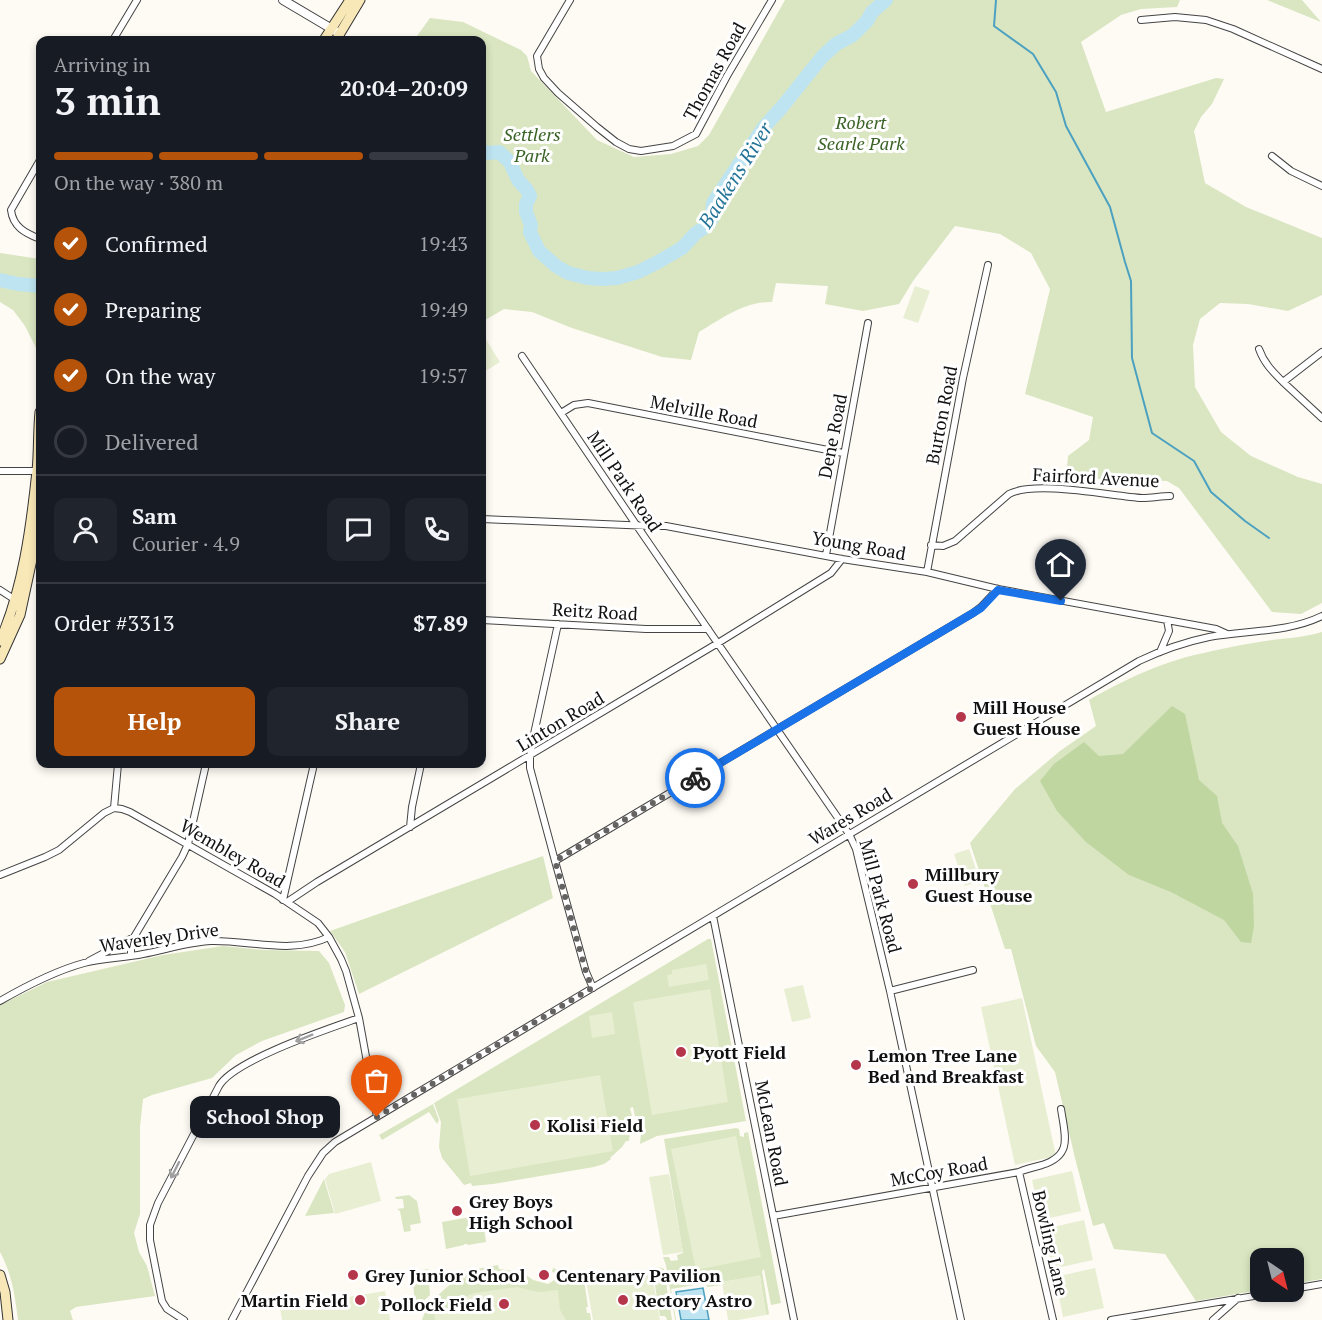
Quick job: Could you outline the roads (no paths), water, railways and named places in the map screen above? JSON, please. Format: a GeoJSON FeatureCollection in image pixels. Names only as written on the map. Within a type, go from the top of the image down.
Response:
{"type":"FeatureCollection","features":[{"type":"Feature","properties":{"kind":"main road"},"geometry":{"type":"LineString","coordinates":[[336,34],[350,0]]}},
{"type":"Feature","properties":{"kind":"main road"},"geometry":{"type":"LineString","coordinates":[[336,34],[360,0]]}},
{"type":"Feature","properties":{"kind":"main road"},"geometry":{"type":"LineString","coordinates":[[0,659],[20,615],[19,602],[36,478]]}},
{"type":"Feature","properties":{"kind":"main road"},"geometry":{"type":"LineString","coordinates":[[0,641],[19,602],[36,540]]}},
{"type":"Feature","properties":{"kind":"main road"},"geometry":{"type":"LineString","coordinates":[[0,1275],[5,1292],[8,1320]]}},
{"type":"Feature","properties":{"kind":"street"},"geometry":{"type":"LineString","coordinates":[[115,36],[137,0]]}},
{"type":"Feature","properties":{"kind":"street"},"geometry":{"type":"LineString","coordinates":[[283,0],[336,34]]}},
{"type":"Feature","properties":{"kind":"street","name":"Thomas Road"},"geometry":{"type":"LineString","coordinates":[[570,0],[537,56],[539,69],[544,78],[572,106],[616,142],[629,149],[641,151],[673,146],[696,134],[772,0]]}},
{"type":"Feature","properties":{"kind":"street"},"geometry":{"type":"LineString","coordinates":[[1141,20],[1175,17],[1214,22],[1322,69]]}},
{"type":"Feature","properties":{"kind":"street"},"geometry":{"type":"LineString","coordinates":[[1272,156],[1291,171],[1322,186]]}},
{"type":"Feature","properties":{"kind":"street"},"geometry":{"type":"LineString","coordinates":[[36,167],[11,210],[15,223],[20,229],[36,237]]}},
{"type":"Feature","properties":{"kind":"street","name":"Burton Road"},"geometry":{"type":"LineString","coordinates":[[927,572],[963,378],[988,265]]}},
{"type":"Feature","properties":{"kind":"street","name":"Dene Road"},"geometry":{"type":"LineString","coordinates":[[826,555],[868,323]]}},
{"type":"Feature","properties":{"kind":"street"},"geometry":{"type":"LineString","coordinates":[[1259,349],[1262,359],[1269,368],[1322,418]]}},
{"type":"Feature","properties":{"kind":"street"},"geometry":{"type":"LineString","coordinates":[[1282,382],[1322,352]]}},
{"type":"Feature","properties":{"kind":"street","name":"Mill Park Road"},"geometry":{"type":"LineString","coordinates":[[522,356],[849,834],[859,856],[961,1320]]}},
{"type":"Feature","properties":{"kind":"street","name":"Melville Road"},"geometry":{"type":"LineString","coordinates":[[561,413],[574,405],[588,403],[843,453]]}},
{"type":"Feature","properties":{"kind":"street"},"geometry":{"type":"LineString","coordinates":[[0,471],[36,471]]}},
{"type":"Feature","properties":{"kind":"street","name":"Fairford Avenue"},"geometry":{"type":"LineString","coordinates":[[931,545],[944,546],[955,541],[1009,494],[1019,489],[1067,490],[1144,498],[1170,496]]}},
{"type":"Feature","properties":{"kind":"street","name":"Young Road"},"geometry":{"type":"LineString","coordinates":[[486,519],[666,526],[927,572],[998,590],[1216,629],[1228,634]]}},
{"type":"Feature","properties":{"kind":"street","name":"Linton Road"},"geometry":{"type":"LineString","coordinates":[[285,901],[718,643],[834,571],[843,559]]}},
{"type":"Feature","properties":{"kind":"street"},"geometry":{"type":"LineString","coordinates":[[0,590],[19,602]]}},
{"type":"Feature","properties":{"kind":"street"},"geometry":{"type":"LineString","coordinates":[[555,861],[973,613],[998,590]]}},
{"type":"Feature","properties":{"kind":"street","name":"Wares Road"},"geometry":{"type":"LineString","coordinates":[[232,1320],[317,1161],[335,1142],[1124,670],[1160,652],[1192,641],[1292,626],[1310,622],[1322,616]]}},
{"type":"Feature","properties":{"kind":"street","name":"Reitz Road"},"geometry":{"type":"LineString","coordinates":[[486,620],[646,629],[708,629]]}},
{"type":"Feature","properties":{"kind":"street"},"geometry":{"type":"LineString","coordinates":[[1160,652],[1169,631],[1167,620]]}},
{"type":"Feature","properties":{"kind":"street"},"geometry":{"type":"LineString","coordinates":[[558,624],[534,734],[530,768],[592,988]]}},
{"type":"Feature","properties":{"kind":"street"},"geometry":{"type":"LineString","coordinates":[[0,875],[53,853],[104,813],[114,808],[118,768]]}},
{"type":"Feature","properties":{"kind":"street"},"geometry":{"type":"LineString","coordinates":[[131,957],[130,949],[134,937],[188,844],[206,768]]}},
{"type":"Feature","properties":{"kind":"street"},"geometry":{"type":"LineString","coordinates":[[285,901],[313,768]]}},
{"type":"Feature","properties":{"kind":"street"},"geometry":{"type":"LineString","coordinates":[[410,827],[420,768]]}},
{"type":"Feature","properties":{"kind":"street","name":"Wembley Road"},"geometry":{"type":"LineString","coordinates":[[114,808],[130,812],[188,844],[318,923],[341,959],[359,1018],[377,1117]]}},
{"type":"Feature","properties":{"kind":"street","name":"McLean Road"},"geometry":{"type":"LineString","coordinates":[[713,916],[794,1320]]}},
{"type":"Feature","properties":{"kind":"street"},"geometry":{"type":"LineString","coordinates":[[85,963],[134,937]]}},
{"type":"Feature","properties":{"kind":"street","name":"Waverley Drive"},"geometry":{"type":"LineString","coordinates":[[0,1001],[57,973],[85,963],[131,957],[208,941],[288,946],[312,944],[329,937]]}},
{"type":"Feature","properties":{"kind":"street"},"geometry":{"type":"LineString","coordinates":[[890,991],[973,970]]}},
{"type":"Feature","properties":{"kind":"street"},"geometry":{"type":"LineString","coordinates":[[184,1320],[167,1309],[162,1301],[150,1240],[150,1225],[158,1203],[222,1080],[252,1061],[299,1040],[359,1018]]}},
{"type":"Feature","properties":{"kind":"street","name":"McCoy Road"},"geometry":{"type":"LineString","coordinates":[[773,1216],[1019,1172],[1055,1160],[1061,1155],[1064,1147],[1065,1133],[1061,1109]]}},
{"type":"Feature","properties":{"kind":"street","name":"Bowling Lane"},"geometry":{"type":"LineString","coordinates":[[1019,1172],[1053,1320]]}},
{"type":"Feature","properties":{"kind":"street"},"geometry":{"type":"LineString","coordinates":[[1304,1287],[1322,1284]]}},
{"type":"Feature","properties":{"kind":"street"},"geometry":{"type":"LineString","coordinates":[[1111,1320],[1250,1296]]}},
{"type":"Feature","properties":{"kind":"street"},"geometry":{"type":"LineString","coordinates":[[1213,1320],[1238,1298]]}},
{"type":"Feature","properties":{"kind":"street"},"geometry":{"type":"LineString","coordinates":[[1159,1311],[1162,1320]]}},
{"type":"Feature","properties":{"kind":"water"},"geometry":{"type":"Polygon","coordinates":[[[703,1288],[709,1320],[681,1320],[676,1292],[703,1288]]]}},
{"type":"Feature","properties":{"kind":"waterway","name":"Baakens River"},"geometry":{"type":"LineString","coordinates":[[486,152],[499,152],[510,162],[518,180],[530,196],[526,204],[526,212],[531,225],[530,232],[539,251],[556,266],[568,273],[588,278],[617,278],[638,272],[682,248],[696,233],[708,225],[712,218],[713,203],[764,127],[822,57],[836,44],[853,35],[867,21],[872,12],[886,0]]}},
{"type":"Feature","properties":{"kind":"waterway"},"geometry":{"type":"LineString","coordinates":[[996,0],[994,26],[1033,54],[1056,92],[1066,126],[1110,207],[1131,281],[1132,358],[1152,433],[1194,461],[1211,492],[1269,538]]}},
{"type":"Feature","properties":{"kind":"waterway","name":"Baakens River"},"geometry":{"type":"LineString","coordinates":[[0,280],[36,286]]}},
{"type":"Feature","properties":{"kind":"place","name":"Mill House Guest House"},"geometry":{"type":"Point","coordinates":[961,717]}},
{"type":"Feature","properties":{"kind":"place","name":"Millbury Guest House"},"geometry":{"type":"Point","coordinates":[913,884]}},
{"type":"Feature","properties":{"kind":"place","name":"Pyott Field"},"geometry":{"type":"Point","coordinates":[681,1052]}},
{"type":"Feature","properties":{"kind":"place","name":"Lemon Tree Lane Bed and Breakfast"},"geometry":{"type":"Point","coordinates":[856,1065]}},
{"type":"Feature","properties":{"kind":"place","name":"School Shop"},"geometry":{"type":"Point","coordinates":[377,1117]}},
{"type":"Feature","properties":{"kind":"place","name":"Kolisi Field"},"geometry":{"type":"Point","coordinates":[535,1125]}},
{"type":"Feature","properties":{"kind":"place","name":"Grey Boys High School"},"geometry":{"type":"Point","coordinates":[457,1211]}},
{"type":"Feature","properties":{"kind":"place","name":"Grey Junior School"},"geometry":{"type":"Point","coordinates":[353,1275]}},
{"type":"Feature","properties":{"kind":"place","name":"Centenary Pavilion"},"geometry":{"type":"Point","coordinates":[544,1275]}},
{"type":"Feature","properties":{"kind":"place","name":"Martin Field"},"geometry":{"type":"Point","coordinates":[360,1300]}},
{"type":"Feature","properties":{"kind":"place","name":"Rectory Astro"},"geometry":{"type":"Point","coordinates":[623,1300]}},
{"type":"Feature","properties":{"kind":"place","name":"Pollock Field"},"geometry":{"type":"Point","coordinates":[504,1304]}},
{"type":"Feature","properties":{"kind":"park label","name":"Robert Searle Park"},"geometry":{"type":"Point","coordinates":[861,132]}},
{"type":"Feature","properties":{"kind":"park label","name":"Settlers Park"},"geometry":{"type":"Point","coordinates":[532,144]}}]}
